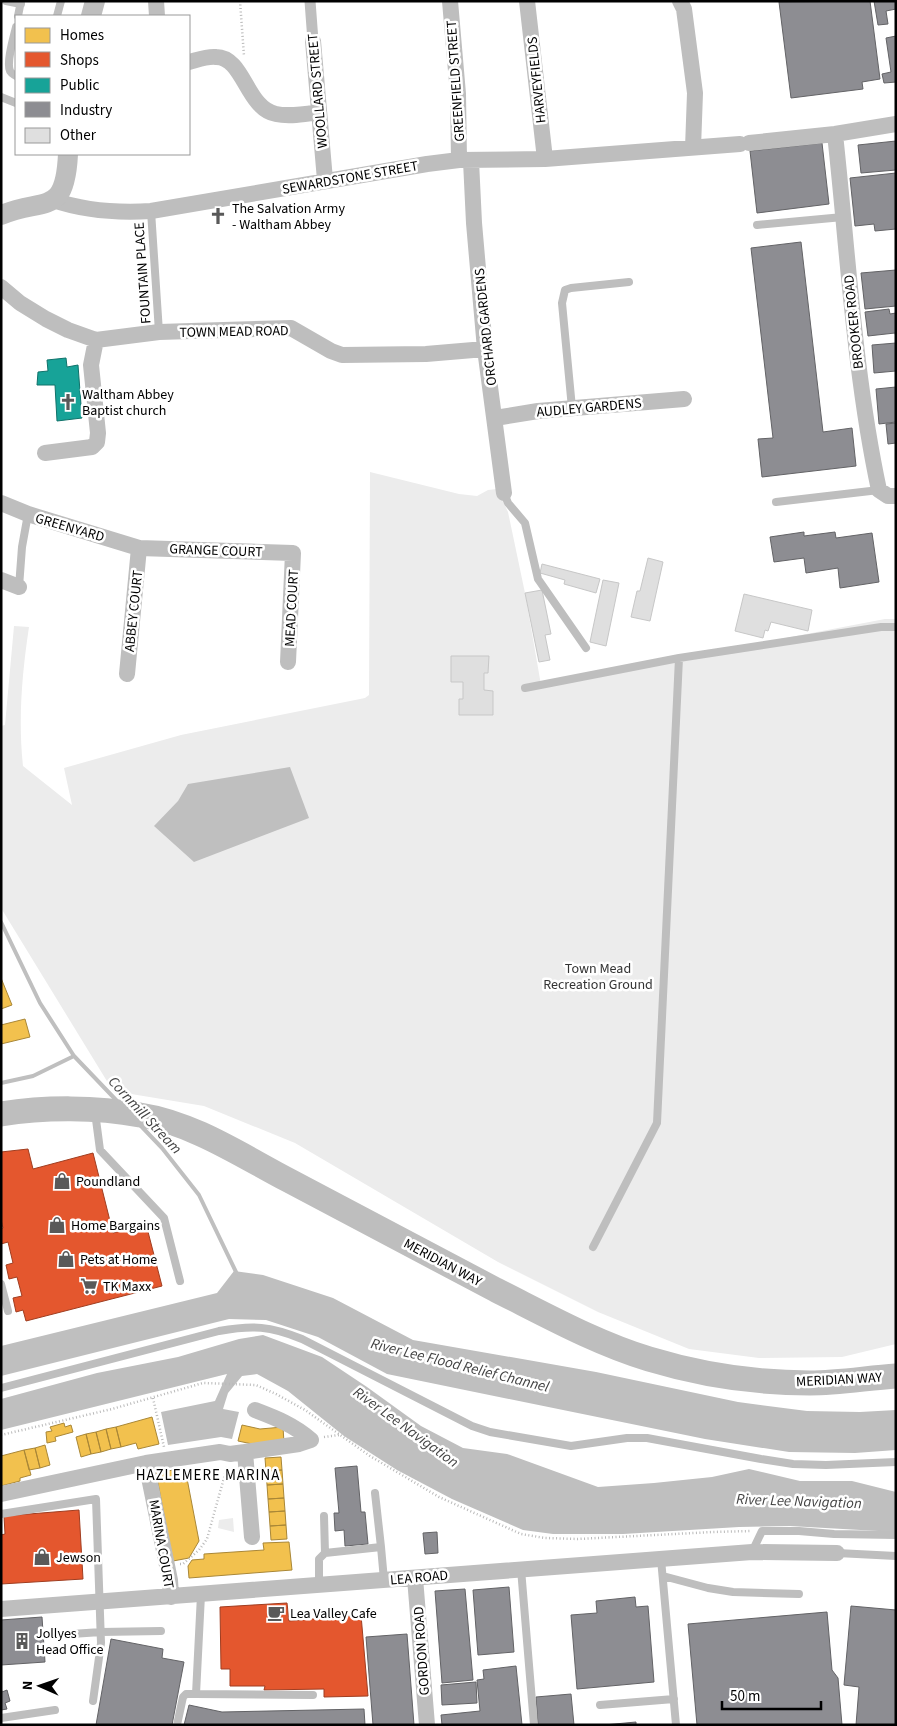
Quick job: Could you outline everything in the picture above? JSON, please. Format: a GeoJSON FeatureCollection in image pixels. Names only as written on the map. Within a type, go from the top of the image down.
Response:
{"type":"FeatureCollection","features":[{"type":"Feature","properties":{"kind":"main road","name":"MERIDIAN WAY"},"geometry":{"type":"LineString","coordinates":[[1,1114],[26,1110],[94,1110],[140,1115],[188,1129],[550,1318],[649,1359],[702,1373],[756,1382],[812,1383],[896,1376]]}},
{"type":"Feature","properties":{"kind":"street"},"geometry":{"type":"LineString","coordinates":[[92,15],[95,1]]}},
{"type":"Feature","properties":{"kind":"street"},"geometry":{"type":"LineString","coordinates":[[156,1],[158,15]]}},
{"type":"Feature","properties":{"kind":"street","name":"WOOLLARD STREET"},"geometry":{"type":"LineString","coordinates":[[310,1],[325,180]]}},
{"type":"Feature","properties":{"kind":"street","name":"GREENFIELD STREET"},"geometry":{"type":"LineString","coordinates":[[450,1],[465,160]]}},
{"type":"Feature","properties":{"kind":"street","name":"HARVEYFIELDS"},"geometry":{"type":"LineString","coordinates":[[527,1],[545,159]]}},
{"type":"Feature","properties":{"kind":"street"},"geometry":{"type":"LineString","coordinates":[[680,1],[684,9],[695,93],[693,148]]}},
{"type":"Feature","properties":{"kind":"street"},"geometry":{"type":"LineString","coordinates":[[190,62],[214,56],[222,58],[237,70],[257,103],[275,114],[319,112]]}},
{"type":"Feature","properties":{"kind":"street"},"geometry":{"type":"LineString","coordinates":[[465,160],[545,159],[693,148],[835,134],[896,124]]}},
{"type":"Feature","properties":{"kind":"street","name":"BROOKER ROAD"},"geometry":{"type":"LineString","coordinates":[[835,134],[858,366],[868,440],[879,490]]}},
{"type":"Feature","properties":{"kind":"street"},"geometry":{"type":"LineString","coordinates":[[1,215],[14,210],[43,205],[54,200],[66,181],[68,155]]}},
{"type":"Feature","properties":{"kind":"street","name":"SEWARDSTONE STREET"},"geometry":{"type":"LineString","coordinates":[[54,200],[84,209],[131,212],[150,211],[325,180],[465,160]]}},
{"type":"Feature","properties":{"kind":"street","name":"ORCHARD GARDENS"},"geometry":{"type":"LineString","coordinates":[[465,160],[474,222],[485,349],[504,493]]}},
{"type":"Feature","properties":{"kind":"street"},"geometry":{"type":"LineString","coordinates":[[1,287],[20,303],[46,319],[68,330],[96,340],[91,365],[98,433],[97,442],[92,447],[45,453]]}},
{"type":"Feature","properties":{"kind":"street","name":"TOWN MEAD ROAD"},"geometry":{"type":"LineString","coordinates":[[96,340],[159,332],[291,328],[342,356],[426,354],[485,349]]}},
{"type":"Feature","properties":{"kind":"street","name":"AUDLEY GARDENS"},"geometry":{"type":"LineString","coordinates":[[495,418],[538,410],[684,399]]}},
{"type":"Feature","properties":{"kind":"street"},"geometry":{"type":"LineString","coordinates":[[879,490],[888,496],[896,496]]}},
{"type":"Feature","properties":{"kind":"street","name":"GREENYARD"},"geometry":{"type":"LineString","coordinates":[[1,503],[28,514],[139,548]]}},
{"type":"Feature","properties":{"kind":"street","name":"GRANGE COURT"},"geometry":{"type":"LineString","coordinates":[[139,548],[293,553]]}},
{"type":"Feature","properties":{"kind":"street","name":"ABBEY COURT"},"geometry":{"type":"LineString","coordinates":[[127,674],[139,548]]}},
{"type":"Feature","properties":{"kind":"street","name":"MEAD COURT"},"geometry":{"type":"LineString","coordinates":[[288,662],[293,553]]}},
{"type":"Feature","properties":{"kind":"street"},"geometry":{"type":"LineString","coordinates":[[1,580],[18,587]]}},
{"type":"Feature","properties":{"kind":"street"},"geometry":{"type":"LineString","coordinates":[[1,1494],[146,1463],[220,1452],[237,1453],[299,1444],[311,1440],[292,1425],[255,1410]]}},
{"type":"Feature","properties":{"kind":"street"},"geometry":{"type":"LineString","coordinates":[[237,1453],[252,1537]]}},
{"type":"Feature","properties":{"kind":"street","name":"MARINA COURT"},"geometry":{"type":"LineString","coordinates":[[146,1463],[170,1580],[171,1596]]}},
{"type":"Feature","properties":{"kind":"street","name":"LEA ROAD"},"geometry":{"type":"LineString","coordinates":[[1,1609],[752,1552],[837,1554]]}},
{"type":"Feature","properties":{"kind":"street","name":"GORDON ROAD"},"geometry":{"type":"LineString","coordinates":[[416,1578],[427,1725]]}},
{"type":"Feature","properties":{"kind":"lane"},"geometry":{"type":"LineString","coordinates":[[6,1],[21,3]]}},
{"type":"Feature","properties":{"kind":"lane"},"geometry":{"type":"LineString","coordinates":[[57,15],[61,1]]}},
{"type":"Feature","properties":{"kind":"lane"},"geometry":{"type":"LineString","coordinates":[[15,32],[9,69],[15,75]]}},
{"type":"Feature","properties":{"kind":"lane"},"geometry":{"type":"LineString","coordinates":[[1,97],[15,103]]}},
{"type":"Feature","properties":{"kind":"lane","name":"FOUNTAIN PLACE"},"geometry":{"type":"LineString","coordinates":[[150,211],[159,332]]}},
{"type":"Feature","properties":{"kind":"lane"},"geometry":{"type":"LineString","coordinates":[[757,225],[843,217]]}},
{"type":"Feature","properties":{"kind":"lane"},"geometry":{"type":"LineString","coordinates":[[572,408],[562,303],[565,290],[629,282]]}},
{"type":"Feature","properties":{"kind":"lane"},"geometry":{"type":"LineString","coordinates":[[776,502],[879,490]]}},
{"type":"Feature","properties":{"kind":"lane"},"geometry":{"type":"LineString","coordinates":[[504,493],[508,503],[525,523],[538,579],[586,648]]}},
{"type":"Feature","properties":{"kind":"lane"},"geometry":{"type":"LineString","coordinates":[[18,587],[28,514]]}},
{"type":"Feature","properties":{"kind":"lane"},"geometry":{"type":"LineString","coordinates":[[525,688],[679,658],[881,627],[896,627]]}},
{"type":"Feature","properties":{"kind":"lane"},"geometry":{"type":"LineString","coordinates":[[593,1247],[657,1123],[679,658]]}},
{"type":"Feature","properties":{"kind":"lane"},"geometry":{"type":"LineString","coordinates":[[94,1110],[100,1150],[164,1218],[180,1281]]}},
{"type":"Feature","properties":{"kind":"lane"},"geometry":{"type":"LineString","coordinates":[[1,1284],[8,1312]]}},
{"type":"Feature","properties":{"kind":"lane"},"geometry":{"type":"LineString","coordinates":[[1,1388],[219,1331],[241,1327],[264,1327],[302,1339],[472,1426],[490,1432],[571,1446],[627,1438],[647,1438],[761,1460],[793,1464],[835,1465],[896,1462]]}},
{"type":"Feature","properties":{"kind":"lane"},"geometry":{"type":"LineString","coordinates":[[375,1493],[384,1580]]}},
{"type":"Feature","properties":{"kind":"lane"},"geometry":{"type":"LineString","coordinates":[[1,1514],[96,1499],[101,1643],[93,1700]]}},
{"type":"Feature","properties":{"kind":"lane"},"geometry":{"type":"LineString","coordinates":[[324,1516],[325,1553]]}},
{"type":"Feature","properties":{"kind":"lane"},"geometry":{"type":"LineString","coordinates":[[752,1552],[762,1531],[798,1530],[834,1534],[896,1535]]}},
{"type":"Feature","properties":{"kind":"lane"},"geometry":{"type":"LineString","coordinates":[[319,1586],[319,1559],[325,1553],[380,1547]]}},
{"type":"Feature","properties":{"kind":"lane"},"geometry":{"type":"LineString","coordinates":[[837,1554],[896,1556]]}},
{"type":"Feature","properties":{"kind":"lane"},"geometry":{"type":"LineString","coordinates":[[661,1559],[676,1725]]}},
{"type":"Feature","properties":{"kind":"lane"},"geometry":{"type":"LineString","coordinates":[[521,1569],[534,1725]]}},
{"type":"Feature","properties":{"kind":"lane"},"geometry":{"type":"LineString","coordinates":[[664,1576],[708,1588],[732,1592],[799,1594]]}},
{"type":"Feature","properties":{"kind":"lane"},"geometry":{"type":"LineString","coordinates":[[196,1694],[201,1594]]}},
{"type":"Feature","properties":{"kind":"lane"},"geometry":{"type":"LineString","coordinates":[[57,1635],[161,1631]]}},
{"type":"Feature","properties":{"kind":"lane"},"geometry":{"type":"LineString","coordinates":[[178,1725],[183,1697],[186,1694],[313,1695]]}},
{"type":"Feature","properties":{"kind":"lane"},"geometry":{"type":"LineString","coordinates":[[600,1706],[674,1699]]}},
{"type":"Feature","properties":{"kind":"lane"},"geometry":{"type":"LineString","coordinates":[[1,1718],[55,1710]]}},
{"type":"Feature","properties":{"kind":"path"},"geometry":{"type":"LineString","coordinates":[[240,1],[244,59]]}},
{"type":"Feature","properties":{"kind":"path"},"geometry":{"type":"LineString","coordinates":[[1,1436],[112,1409],[203,1384],[256,1385],[305,1410],[370,1456],[439,1497],[521,1534],[578,1540],[762,1531]]}},
{"type":"Feature","properties":{"kind":"path"},"geometry":{"type":"LineString","coordinates":[[153,1398],[167,1460]]}},
{"type":"Feature","properties":{"kind":"path"},"geometry":{"type":"LineString","coordinates":[[180,1565],[184,1564],[199,1550],[207,1539],[237,1453]]}},
{"type":"Feature","properties":{"kind":"green space","name":"Town Mead Recreation Ground"},"geometry":{"type":"Polygon","coordinates":[[[370,472],[459,494],[477,496],[488,490],[497,489],[508,512],[525,593],[541,685],[885,619],[896,619],[896,1344],[842,1357],[759,1358],[689,1349],[598,1312],[498,1262],[295,1143],[204,1106],[113,1091],[1,908],[1,726],[5,725],[14,626],[29,627],[22,696],[23,766],[72,805],[64,768],[181,735],[365,698],[369,695],[370,472]]]}},
{"type":"Feature","properties":{"kind":"green space"},"geometry":{"type":"Polygon","coordinates":[[[233,1518],[234,1532],[218,1528],[219,1520],[233,1518]]]}},
{"type":"Feature","properties":{"kind":"water"},"geometry":{"type":"Polygon","coordinates":[[[290,767],[309,818],[194,862],[154,826],[178,801],[188,784],[290,767]]]}},
{"type":"Feature","properties":{"kind":"water","name":"River Lee Flood Relief Channel"},"geometry":{"type":"Polygon","coordinates":[[[234,1271],[263,1275],[333,1298],[413,1340],[596,1372],[738,1402],[807,1411],[860,1412],[896,1410],[896,1450],[855,1453],[789,1452],[705,1439],[387,1374],[318,1337],[266,1320],[229,1319],[1,1376],[1,1346],[217,1293],[234,1271]]]}},
{"type":"Feature","properties":{"kind":"water","name":"River Lee Navigation"},"geometry":{"type":"Polygon","coordinates":[[[263,1335],[322,1357],[421,1426],[463,1448],[507,1454],[598,1487],[712,1477],[749,1469],[800,1481],[852,1481],[896,1492],[896,1532],[790,1526],[623,1534],[553,1534],[523,1530],[452,1499],[397,1470],[344,1436],[288,1391],[257,1374],[242,1376],[228,1393],[223,1409],[239,1412],[232,1439],[221,1437],[168,1445],[161,1412],[215,1401],[227,1374],[1,1430],[1,1399],[97,1373],[178,1357],[239,1339],[263,1335]]]}},
{"type":"Feature","properties":{"kind":"building: Homes"},"geometry":{"type":"Polygon","coordinates":[[[1,978],[12,1005],[1,1009],[1,978]]]}},
{"type":"Feature","properties":{"kind":"building: Homes"},"geometry":{"type":"Polygon","coordinates":[[[25,1019],[30,1037],[1,1044],[1,1025],[25,1019]]]}},
{"type":"Feature","properties":{"kind":"building: Homes"},"geometry":{"type":"Polygon","coordinates":[[[152,1417],[159,1444],[138,1449],[136,1443],[121,1447],[116,1427],[152,1417]]]}},
{"type":"Feature","properties":{"kind":"building: Homes"},"geometry":{"type":"Polygon","coordinates":[[[64,1423],[65,1427],[71,1425],[73,1432],[55,1437],[56,1441],[47,1443],[46,1432],[52,1431],[50,1427],[64,1423]]]}},
{"type":"Feature","properties":{"kind":"building: Homes"},"geometry":{"type":"Polygon","coordinates":[[[242,1425],[260,1429],[283,1427],[284,1443],[257,1445],[238,1441],[242,1425]]]}},
{"type":"Feature","properties":{"kind":"building: Homes"},"geometry":{"type":"Polygon","coordinates":[[[116,1427],[121,1447],[111,1449],[106,1429],[116,1427]]]}},
{"type":"Feature","properties":{"kind":"building: Homes"},"geometry":{"type":"Polygon","coordinates":[[[106,1429],[111,1449],[101,1452],[96,1432],[106,1429]]]}},
{"type":"Feature","properties":{"kind":"building: Homes"},"geometry":{"type":"Polygon","coordinates":[[[96,1432],[101,1452],[91,1454],[86,1434],[96,1432]]]}},
{"type":"Feature","properties":{"kind":"building: Homes"},"geometry":{"type":"Polygon","coordinates":[[[86,1434],[91,1454],[81,1457],[76,1437],[86,1434]]]}},
{"type":"Feature","properties":{"kind":"building: Homes"},"geometry":{"type":"Polygon","coordinates":[[[45,1445],[50,1465],[40,1468],[35,1448],[45,1445]]]}},
{"type":"Feature","properties":{"kind":"building: Homes"},"geometry":{"type":"Polygon","coordinates":[[[35,1448],[40,1468],[29,1470],[24,1450],[35,1448]]]}},
{"type":"Feature","properties":{"kind":"building: Homes"},"geometry":{"type":"Polygon","coordinates":[[[24,1450],[31,1475],[20,1478],[20,1481],[1,1486],[1,1456],[24,1450]]]}},
{"type":"Feature","properties":{"kind":"building: Homes"},"geometry":{"type":"Polygon","coordinates":[[[281,1457],[282,1470],[266,1471],[265,1458],[281,1457]]]}},
{"type":"Feature","properties":{"kind":"building: Homes"},"geometry":{"type":"Polygon","coordinates":[[[185,1468],[199,1541],[189,1558],[173,1561],[156,1473],[185,1468]]]}},
{"type":"Feature","properties":{"kind":"building: Homes"},"geometry":{"type":"Polygon","coordinates":[[[282,1470],[283,1484],[267,1485],[266,1471],[282,1470]]]}},
{"type":"Feature","properties":{"kind":"building: Homes"},"geometry":{"type":"Polygon","coordinates":[[[283,1484],[284,1498],[268,1499],[267,1485],[283,1484]]]}},
{"type":"Feature","properties":{"kind":"building: Homes"},"geometry":{"type":"Polygon","coordinates":[[[284,1498],[285,1511],[269,1512],[268,1499],[284,1498]]]}},
{"type":"Feature","properties":{"kind":"building: Homes"},"geometry":{"type":"Polygon","coordinates":[[[285,1511],[286,1525],[270,1526],[269,1512],[285,1511]]]}},
{"type":"Feature","properties":{"kind":"building: Homes"},"geometry":{"type":"Polygon","coordinates":[[[286,1525],[287,1539],[271,1540],[270,1526],[286,1525]]]}},
{"type":"Feature","properties":{"kind":"building: Homes"},"geometry":{"type":"Polygon","coordinates":[[[289,1542],[292,1570],[189,1578],[188,1566],[192,1560],[204,1559],[204,1554],[264,1550],[263,1543],[289,1542]]]}},
{"type":"Feature","properties":{"kind":"building: Shops"},"geometry":{"type":"Polygon","coordinates":[[[28,1149],[33,1169],[93,1153],[113,1233],[146,1224],[162,1286],[26,1321],[23,1310],[16,1312],[13,1298],[22,1296],[17,1277],[9,1279],[6,1265],[13,1263],[8,1242],[1,1244],[1,1229],[3,1228],[1,1220],[1,1152],[28,1149]]]}},
{"type":"Feature","properties":{"kind":"building: Shops","name":"Jewson"},"geometry":{"type":"Polygon","coordinates":[[[79,1510],[83,1579],[1,1584],[1,1535],[5,1534],[4,1516],[79,1510]]]}},
{"type":"Feature","properties":{"kind":"building: Shops"},"geometry":{"type":"Polygon","coordinates":[[[287,1603],[289,1621],[361,1615],[368,1696],[324,1697],[324,1689],[264,1690],[265,1686],[230,1686],[230,1669],[221,1669],[220,1607],[287,1603]]]}},
{"type":"Feature","properties":{"kind":"building: Public","name":"Waltham Abbey Baptist church"},"geometry":{"type":"Polygon","coordinates":[[[66,358],[67,367],[78,365],[82,418],[57,421],[55,385],[37,385],[38,372],[48,371],[47,360],[66,358]]]}},
{"type":"Feature","properties":{"kind":"building: Industry"},"geometry":{"type":"Polygon","coordinates":[[[870,1],[880,79],[862,82],[863,89],[791,98],[779,2],[870,1]]]}},
{"type":"Feature","properties":{"kind":"building: Industry"},"geometry":{"type":"Polygon","coordinates":[[[874,1],[896,1],[896,9],[886,11],[888,24],[878,25],[874,1]]]}},
{"type":"Feature","properties":{"kind":"building: Industry"},"geometry":{"type":"Polygon","coordinates":[[[896,36],[896,82],[884,83],[882,74],[891,72],[886,38],[896,36]]]}},
{"type":"Feature","properties":{"kind":"building: Industry"},"geometry":{"type":"Polygon","coordinates":[[[896,141],[896,170],[861,173],[858,145],[896,141]]]}},
{"type":"Feature","properties":{"kind":"building: Industry"},"geometry":{"type":"Polygon","coordinates":[[[822,143],[829,204],[757,213],[750,151],[822,143]]]}},
{"type":"Feature","properties":{"kind":"building: Industry"},"geometry":{"type":"Polygon","coordinates":[[[896,173],[896,229],[875,231],[874,224],[855,226],[850,178],[896,173]]]}},
{"type":"Feature","properties":{"kind":"building: Industry"},"geometry":{"type":"Polygon","coordinates":[[[801,242],[823,432],[852,428],[856,466],[762,477],[758,439],[773,438],[751,248],[801,242]]]}},
{"type":"Feature","properties":{"kind":"building: Industry"},"geometry":{"type":"Polygon","coordinates":[[[896,270],[896,306],[865,309],[861,273],[896,270]]]}},
{"type":"Feature","properties":{"kind":"building: Industry"},"geometry":{"type":"Polygon","coordinates":[[[889,309],[890,314],[896,313],[896,337],[895,333],[868,336],[865,312],[889,309]]]}},
{"type":"Feature","properties":{"kind":"building: Industry"},"geometry":{"type":"Polygon","coordinates":[[[896,343],[896,371],[874,373],[872,345],[896,343]]]}},
{"type":"Feature","properties":{"kind":"building: Industry"},"geometry":{"type":"Polygon","coordinates":[[[896,387],[896,422],[879,424],[876,389],[896,387]]]}},
{"type":"Feature","properties":{"kind":"building: Industry"},"geometry":{"type":"Polygon","coordinates":[[[896,423],[896,443],[888,444],[886,424],[896,423]]]}},
{"type":"Feature","properties":{"kind":"building: Industry"},"geometry":{"type":"Polygon","coordinates":[[[804,532],[804,536],[835,532],[836,538],[872,533],[879,582],[840,588],[838,568],[806,573],[804,558],[774,562],[770,537],[804,532]]]}},
{"type":"Feature","properties":{"kind":"building: Industry"},"geometry":{"type":"Polygon","coordinates":[[[357,1466],[361,1512],[365,1512],[368,1544],[345,1546],[344,1530],[335,1531],[334,1513],[339,1513],[335,1468],[357,1466]]]}},
{"type":"Feature","properties":{"kind":"building: Industry"},"geometry":{"type":"Polygon","coordinates":[[[437,1532],[438,1553],[425,1554],[423,1533],[437,1532]]]}},
{"type":"Feature","properties":{"kind":"building: Industry"},"geometry":{"type":"Polygon","coordinates":[[[509,1587],[514,1652],[478,1655],[473,1590],[509,1587]]]}},
{"type":"Feature","properties":{"kind":"building: Industry"},"geometry":{"type":"Polygon","coordinates":[[[465,1589],[473,1680],[442,1683],[435,1591],[465,1589]]]}},
{"type":"Feature","properties":{"kind":"building: Industry"},"geometry":{"type":"Polygon","coordinates":[[[635,1597],[636,1607],[648,1606],[654,1682],[577,1689],[571,1615],[597,1613],[596,1601],[635,1597]]]}},
{"type":"Feature","properties":{"kind":"building: Industry"},"geometry":{"type":"Polygon","coordinates":[[[851,1606],[896,1610],[896,1725],[856,1725],[859,1687],[844,1685],[851,1606]]]}},
{"type":"Feature","properties":{"kind":"building: Industry"},"geometry":{"type":"Polygon","coordinates":[[[827,1612],[832,1670],[838,1678],[842,1725],[697,1725],[688,1624],[827,1612]]]}},
{"type":"Feature","properties":{"kind":"building: Industry","name":"Jollyes Head Office"},"geometry":{"type":"Polygon","coordinates":[[[42,1617],[45,1662],[1,1665],[1,1620],[42,1617]]]}},
{"type":"Feature","properties":{"kind":"building: Industry"},"geometry":{"type":"Polygon","coordinates":[[[407,1634],[414,1725],[373,1725],[366,1637],[407,1634]]]}},
{"type":"Feature","properties":{"kind":"building: Industry"},"geometry":{"type":"Polygon","coordinates":[[[111,1639],[163,1649],[162,1658],[184,1662],[172,1725],[96,1725],[111,1639]]]}},
{"type":"Feature","properties":{"kind":"building: Industry"},"geometry":{"type":"Polygon","coordinates":[[[516,1666],[522,1725],[442,1725],[441,1715],[480,1711],[477,1680],[484,1679],[483,1670],[516,1666]]]}},
{"type":"Feature","properties":{"kind":"building: Industry"},"geometry":{"type":"Polygon","coordinates":[[[476,1682],[477,1703],[442,1705],[441,1685],[476,1682]]]}},
{"type":"Feature","properties":{"kind":"building: Industry"},"geometry":{"type":"Polygon","coordinates":[[[1,1687],[2,1692],[7,1690],[10,1701],[5,1703],[7,1709],[1,1710],[1,1687]]]}},
{"type":"Feature","properties":{"kind":"building: Industry"},"geometry":{"type":"Polygon","coordinates":[[[571,1694],[574,1725],[538,1725],[536,1697],[571,1694]]]}},
{"type":"Feature","properties":{"kind":"building: Industry"},"geometry":{"type":"Polygon","coordinates":[[[189,1705],[222,1712],[364,1709],[365,1725],[184,1725],[189,1705]]]}},
{"type":"Feature","properties":{"kind":"building: Industry"},"geometry":{"type":"Polygon","coordinates":[[[636,1722],[636,1725],[604,1725],[636,1722]]]}},
{"type":"Feature","properties":{"kind":"building: Other"},"geometry":{"type":"Polygon","coordinates":[[[648,558],[663,562],[650,621],[631,617],[648,558]]]}},
{"type":"Feature","properties":{"kind":"building: Other"},"geometry":{"type":"Polygon","coordinates":[[[542,564],[600,579],[596,593],[564,584],[565,580],[540,573],[542,564]]]}},
{"type":"Feature","properties":{"kind":"building: Other"},"geometry":{"type":"Polygon","coordinates":[[[603,580],[619,583],[606,646],[590,642],[603,580]]]}},
{"type":"Feature","properties":{"kind":"building: Other"},"geometry":{"type":"Polygon","coordinates":[[[542,590],[551,634],[545,635],[550,660],[539,662],[525,593],[542,590]]]}},
{"type":"Feature","properties":{"kind":"building: Other"},"geometry":{"type":"Polygon","coordinates":[[[744,594],[812,610],[808,631],[771,622],[768,631],[765,630],[763,638],[735,631],[744,594]]]}},
{"type":"Feature","properties":{"kind":"building: Other"},"geometry":{"type":"Polygon","coordinates":[[[451,656],[489,656],[488,673],[484,673],[484,690],[493,691],[493,715],[459,715],[459,699],[463,699],[463,682],[451,682],[451,656]]]}},
{"type":"Feature","properties":{"kind":"waterway","name":"Cornmill Stream"},"geometry":{"type":"LineString","coordinates":[[1,922],[40,1003],[74,1056],[117,1101]]}},
{"type":"Feature","properties":{"kind":"waterway"},"geometry":{"type":"LineString","coordinates":[[1,1083],[33,1076],[74,1056]]}},
{"type":"Feature","properties":{"kind":"waterway","name":"Cornmill Stream"},"geometry":{"type":"LineString","coordinates":[[141,1126],[162,1148],[199,1195],[237,1274]]}},
{"type":"Feature","properties":{"kind":"place","name":"The Salvation Army - Waltham Abbey"},"geometry":{"type":"Point","coordinates":[218,216]}},
{"type":"Feature","properties":{"kind":"place","name":"Waltham Abbey Baptist church"},"geometry":{"type":"Point","coordinates":[68,402]}},
{"type":"Feature","properties":{"kind":"place","name":"Poundland"},"geometry":{"type":"Point","coordinates":[62,1181]}},
{"type":"Feature","properties":{"kind":"place","name":"Home Bargains"},"geometry":{"type":"Point","coordinates":[57,1225]}},
{"type":"Feature","properties":{"kind":"place","name":"Pets at Home"},"geometry":{"type":"Point","coordinates":[66,1259]}},
{"type":"Feature","properties":{"kind":"place","name":"TK Maxx"},"geometry":{"type":"Point","coordinates":[89,1286]}},
{"type":"Feature","properties":{"kind":"place","name":"Jewson"},"geometry":{"type":"Point","coordinates":[42,1557]}},
{"type":"Feature","properties":{"kind":"place","name":"Lea Valley Cafe"},"geometry":{"type":"Point","coordinates":[276,1613]}},
{"type":"Feature","properties":{"kind":"place","name":"Jollyes Head Office"},"geometry":{"type":"Point","coordinates":[22,1641]}},
{"type":"Feature","properties":{"kind":"district","name":"HAZLEMERE MARINA"},"geometry":{"type":"Point","coordinates":[208,1475]}}]}
